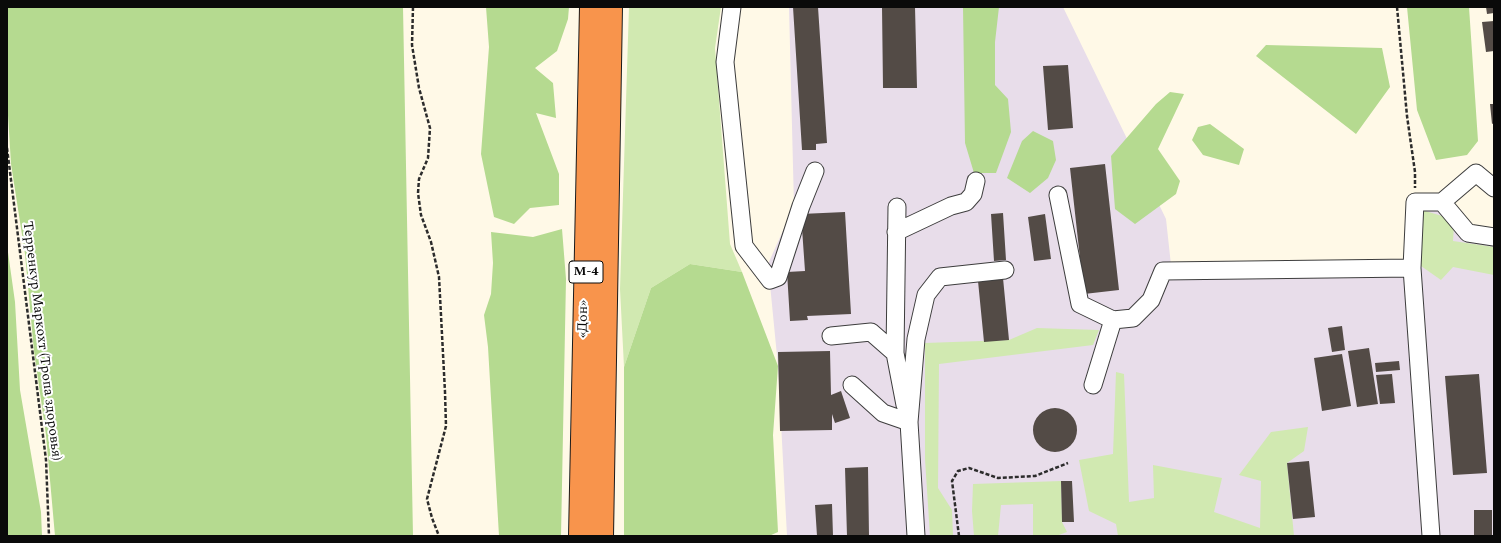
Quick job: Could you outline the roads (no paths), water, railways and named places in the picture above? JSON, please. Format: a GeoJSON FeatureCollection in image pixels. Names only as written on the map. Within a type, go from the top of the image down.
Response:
{"type":"FeatureCollection","features":[{"type":"Feature","properties":{"kind":"highway","name":"«Дон»"},"geometry":{"type":"LineString","coordinates":[[580,536],[591,7]]}},
{"type":"Feature","properties":{"kind":"highway","name":"«Дон»"},"geometry":{"type":"LineString","coordinates":[[602,536],[610,7]]}},
{"type":"Feature","properties":{"kind":"street"},"geometry":{"type":"LineString","coordinates":[[732,7],[725,62],[744,246],[770,280],[778,277],[801,206],[815,171]]}},
{"type":"Feature","properties":{"kind":"street"},"geometry":{"type":"LineString","coordinates":[[1431,536],[1412,268],[1415,202],[1442,202],[1476,173],[1494,188]]}},
{"type":"Feature","properties":{"kind":"street"},"geometry":{"type":"LineString","coordinates":[[896,232],[951,206],[966,202],[974,194],[976,181]]}},
{"type":"Feature","properties":{"kind":"street"},"geometry":{"type":"LineString","coordinates":[[1058,195],[1080,304],[1113,320],[1133,318],[1151,300],[1163,271],[1412,268]]}},
{"type":"Feature","properties":{"kind":"street"},"geometry":{"type":"LineString","coordinates":[[1442,202],[1468,233],[1494,238]]}},
{"type":"Feature","properties":{"kind":"street"},"geometry":{"type":"LineString","coordinates":[[897,207],[895,353],[909,422],[916,536]]}},
{"type":"Feature","properties":{"kind":"street"},"geometry":{"type":"LineString","coordinates":[[909,422],[916,339],[926,295],[940,277],[1005,270]]}},
{"type":"Feature","properties":{"kind":"street"},"geometry":{"type":"LineString","coordinates":[[1093,385],[1113,320]]}},
{"type":"Feature","properties":{"kind":"street"},"geometry":{"type":"LineString","coordinates":[[831,336],[872,332],[895,353]]}},
{"type":"Feature","properties":{"kind":"street"},"geometry":{"type":"LineString","coordinates":[[852,384],[883,413],[909,422]]}}]}
